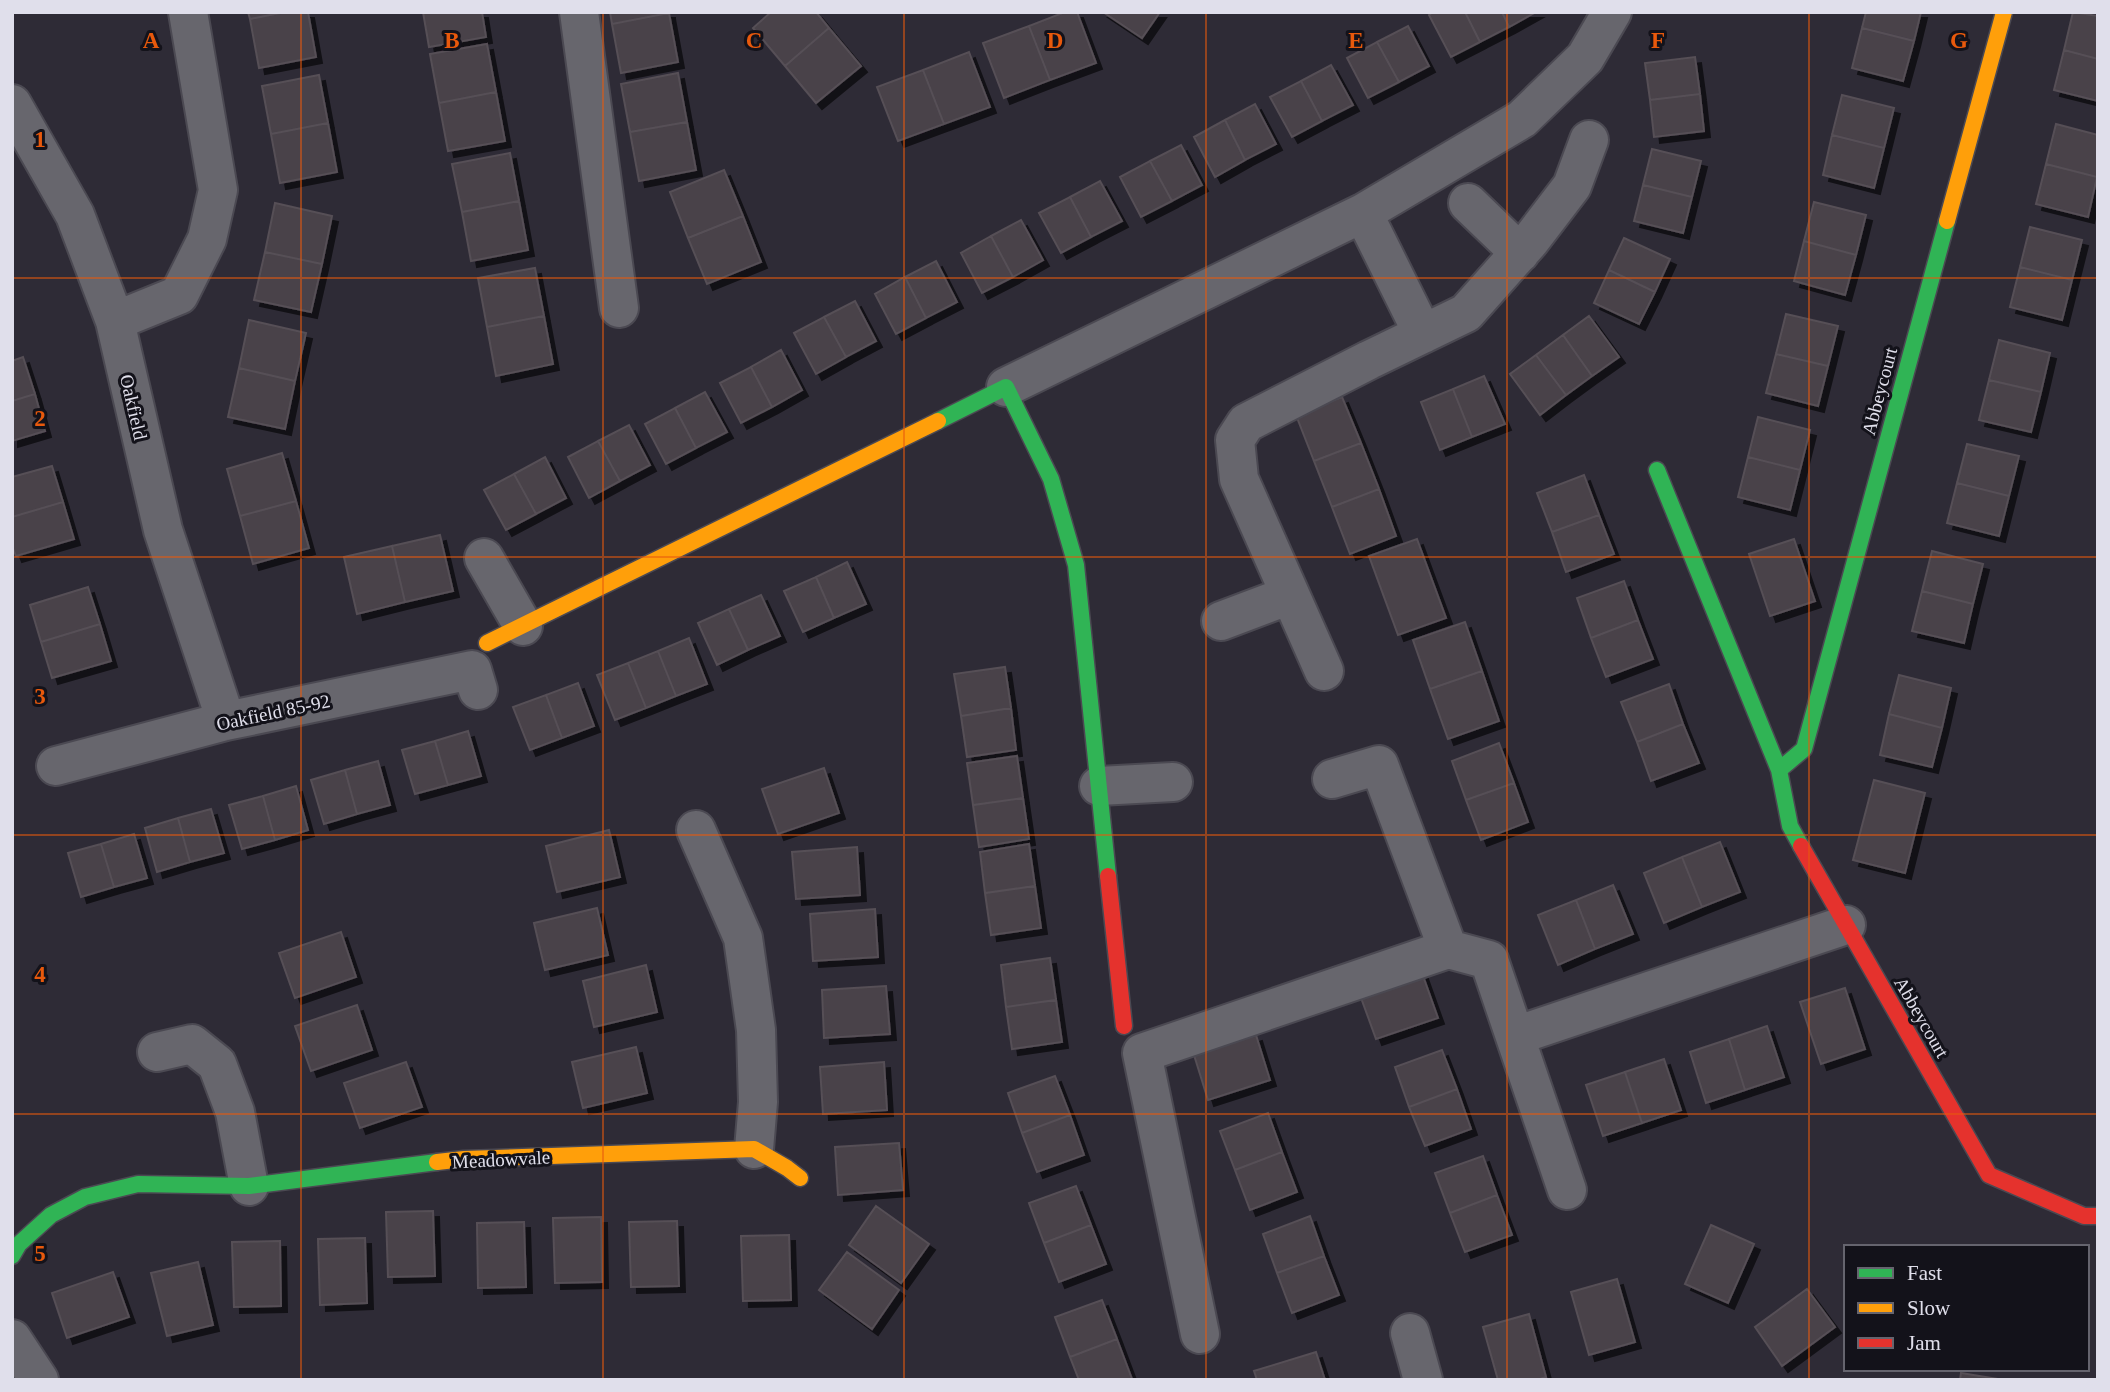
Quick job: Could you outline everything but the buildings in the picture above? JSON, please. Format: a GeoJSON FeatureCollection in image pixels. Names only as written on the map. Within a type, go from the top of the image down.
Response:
{"type":"FeatureCollection","features":[{"type":"Feature","properties":{"kind":"street"},"geometry":{"type":"LineString","coordinates":[[115,321],[179,295],[208,239],[218,190],[188,12]]}},
{"type":"Feature","properties":{"kind":"street"},"geometry":{"type":"LineString","coordinates":[[579,12],[619,308]]}},
{"type":"Feature","properties":{"kind":"street"},"geometry":{"type":"LineString","coordinates":[[487,643],[1363,213],[1522,118],[1585,58],[1612,12]]}},
{"type":"Feature","properties":{"kind":"street","name":"Abbeycourt"},"geometry":{"type":"LineString","coordinates":[[1779,770],[1804,749],[2004,12]]}},
{"type":"Feature","properties":{"kind":"street","name":"Oakfield"},"geometry":{"type":"LineString","coordinates":[[12,104],[75,215],[115,321],[163,530],[226,722]]}},
{"type":"Feature","properties":{"kind":"street"},"geometry":{"type":"LineString","coordinates":[[1324,671],[1240,479],[1235,440],[1246,423],[1466,313],[1520,253],[1572,186],[1588,140]]}},
{"type":"Feature","properties":{"kind":"street"},"geometry":{"type":"LineString","coordinates":[[1468,203],[1520,253]]}},
{"type":"Feature","properties":{"kind":"street"},"geometry":{"type":"LineString","coordinates":[[1363,213],[1423,334]]}},
{"type":"Feature","properties":{"kind":"street"},"geometry":{"type":"LineString","coordinates":[[1006,387],[1051,479],[1076,565],[1124,1026]]}},
{"type":"Feature","properties":{"kind":"street","name":"Abbeycourt"},"geometry":{"type":"LineString","coordinates":[[1657,470],[1779,770],[1790,826],[1989,1175],[2084,1216],[2098,1216]]}},
{"type":"Feature","properties":{"kind":"street"},"geometry":{"type":"LineString","coordinates":[[484,558],[523,626]]}},
{"type":"Feature","properties":{"kind":"street"},"geometry":{"type":"LineString","coordinates":[[1221,621],[1290,595]]}},
{"type":"Feature","properties":{"kind":"street","name":"Oakfield 85-92"},"geometry":{"type":"LineString","coordinates":[[56,766],[226,722],[472,670],[478,690]]}},
{"type":"Feature","properties":{"kind":"street"},"geometry":{"type":"LineString","coordinates":[[1332,779],[1379,765],[1448,949]]}},
{"type":"Feature","properties":{"kind":"street"},"geometry":{"type":"LineString","coordinates":[[1099,786],[1173,782]]}},
{"type":"Feature","properties":{"kind":"street"},"geometry":{"type":"LineString","coordinates":[[696,830],[743,939],[756,1030],[758,1102],[754,1149],[800,1178]]}},
{"type":"Feature","properties":{"kind":"street"},"geometry":{"type":"LineString","coordinates":[[1516,1036],[1846,925]]}},
{"type":"Feature","properties":{"kind":"street"},"geometry":{"type":"LineString","coordinates":[[1200,1334],[1142,1053],[1448,949],[1489,960],[1567,1190]]}},
{"type":"Feature","properties":{"kind":"street"},"geometry":{"type":"LineString","coordinates":[[157,1052],[192,1044],[217,1064],[235,1112],[249,1186]]}},
{"type":"Feature","properties":{"kind":"street","name":"Meadowvale"},"geometry":{"type":"LineString","coordinates":[[12,1256],[19,1244],[51,1215],[86,1197],[138,1184],[249,1186],[464,1159],[754,1149]]}},
{"type":"Feature","properties":{"kind":"street"},"geometry":{"type":"LineString","coordinates":[[1410,1333],[1423,1380]]}},
{"type":"Feature","properties":{"kind":"street"},"geometry":{"type":"LineString","coordinates":[[12,1339],[39,1380]]}},
{"type":"Feature","properties":{"kind":"traffic: fast"},"geometry":{"type":"LineString","coordinates":[[1779,770],[1804,749],[1947,221]]}},
{"type":"Feature","properties":{"kind":"traffic: fast"},"geometry":{"type":"LineString","coordinates":[[938,421],[1006,387],[1051,479],[1076,565],[1108,876]]}},
{"type":"Feature","properties":{"kind":"traffic: fast"},"geometry":{"type":"LineString","coordinates":[[1657,470],[1779,770],[1790,826],[1801,846]]}},
{"type":"Feature","properties":{"kind":"traffic: fast"},"geometry":{"type":"LineString","coordinates":[[12,1256],[19,1244],[51,1215],[85,1197],[138,1184],[249,1186],[437,1162]]}},
{"type":"Feature","properties":{"kind":"traffic: slow"},"geometry":{"type":"LineString","coordinates":[[1947,221],[2004,12]]}},
{"type":"Feature","properties":{"kind":"traffic: slow"},"geometry":{"type":"LineString","coordinates":[[487,643],[938,421]]}},
{"type":"Feature","properties":{"kind":"traffic: slow"},"geometry":{"type":"LineString","coordinates":[[437,1162],[754,1149],[800,1178]]}},
{"type":"Feature","properties":{"kind":"traffic: jam"},"geometry":{"type":"LineString","coordinates":[[1801,846],[1989,1175],[2084,1216],[2098,1216]]}},
{"type":"Feature","properties":{"kind":"traffic: jam"},"geometry":{"type":"LineString","coordinates":[[1108,876],[1124,1026]]}}]}
